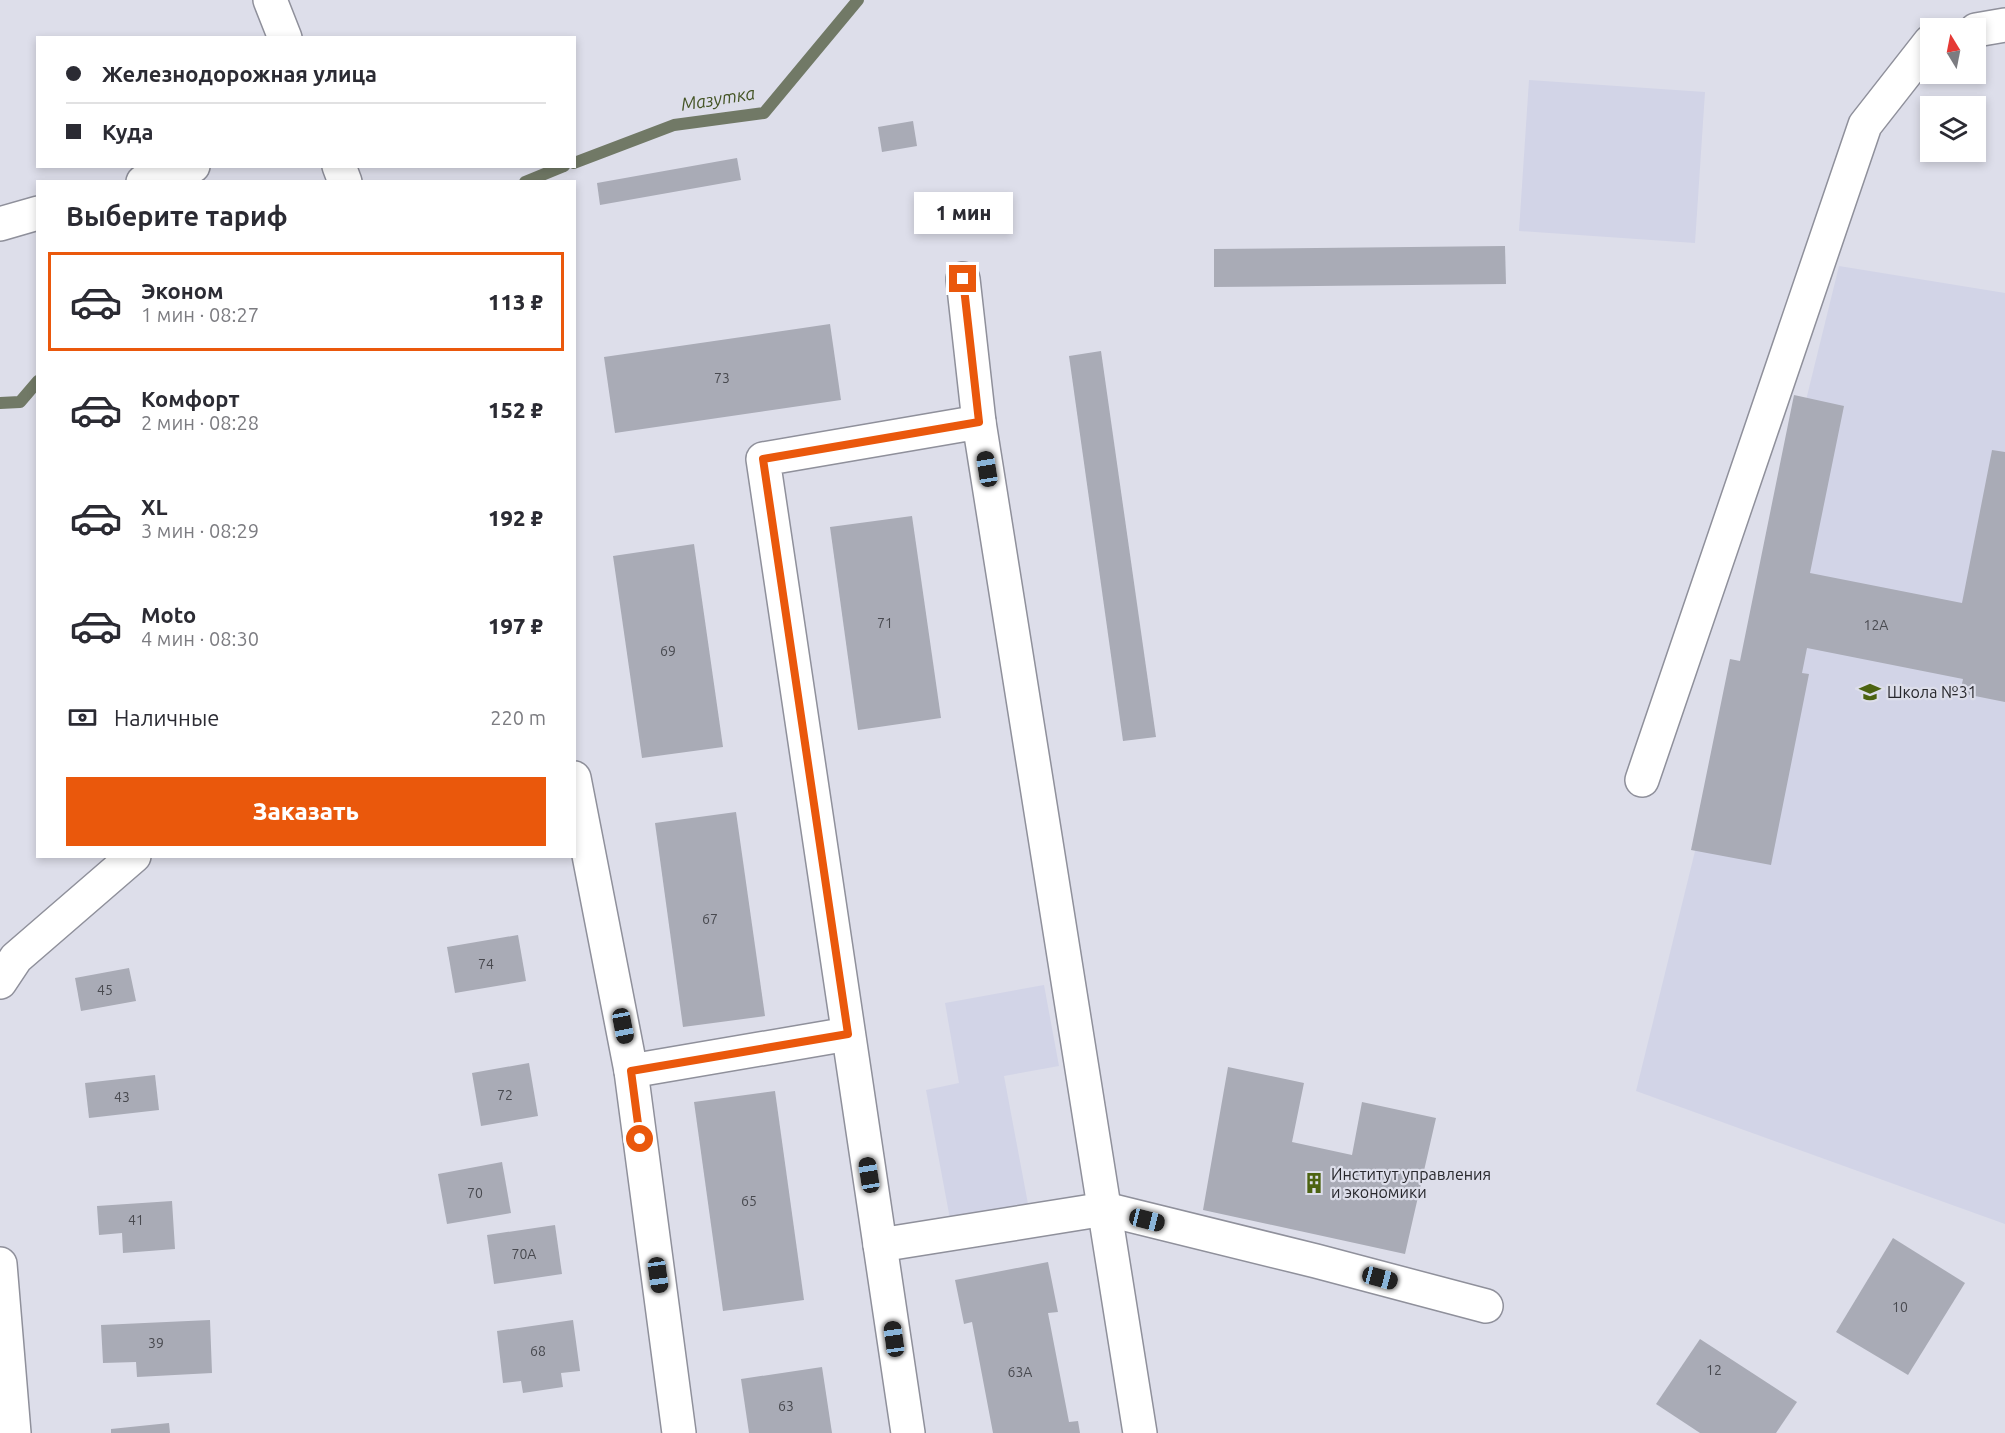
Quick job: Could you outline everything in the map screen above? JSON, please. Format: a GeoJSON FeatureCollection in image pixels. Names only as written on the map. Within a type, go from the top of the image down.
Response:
{"type":"FeatureCollection","features":[{"type":"Feature","properties":{"kind":"street"},"geometry":{"type":"LineString","coordinates":[[270,0],[284,36]]}},
{"type":"Feature","properties":{"kind":"street"},"geometry":{"type":"LineString","coordinates":[[1986,28],[2005,24]]}},
{"type":"Feature","properties":{"kind":"street"},"geometry":{"type":"LineString","coordinates":[[1642,780],[1865,124],[1920,55]]}},
{"type":"Feature","properties":{"kind":"street"},"geometry":{"type":"LineString","coordinates":[[149,180],[187,168]]}},
{"type":"Feature","properties":{"kind":"street"},"geometry":{"type":"LineString","coordinates":[[0,224],[36,214]]}},
{"type":"Feature","properties":{"kind":"street"},"geometry":{"type":"LineString","coordinates":[[963,279],[979,422],[1140,1433]]}},
{"type":"Feature","properties":{"kind":"street"},"geometry":{"type":"LineString","coordinates":[[908,1433],[763,459],[979,422]]}},
{"type":"Feature","properties":{"kind":"street"},"geometry":{"type":"LineString","coordinates":[[576,788],[631,1071],[679,1433]]}},
{"type":"Feature","properties":{"kind":"street"},"geometry":{"type":"LineString","coordinates":[[0,982],[16,958],[132,858]]}},
{"type":"Feature","properties":{"kind":"street"},"geometry":{"type":"LineString","coordinates":[[631,1071],[848,1034]]}},
{"type":"Feature","properties":{"kind":"street"},"geometry":{"type":"LineString","coordinates":[[880,1245],[1105,1209],[1486,1306]]}},
{"type":"Feature","properties":{"kind":"street"},"geometry":{"type":"LineString","coordinates":[[0,1264],[14,1433]]}},
{"type":"Feature","properties":{"kind":"shaded area"},"geometry":{"type":"Polygon","coordinates":[[[1529,80],[1705,92],[1695,243],[1519,231],[1529,80]]]}},
{"type":"Feature","properties":{"kind":"shaded area","name":"Школа №31"},"geometry":{"type":"Polygon","coordinates":[[[1839,266],[2005,293],[2005,1224],[1636,1091],[1839,266]]]}},
{"type":"Feature","properties":{"kind":"shaded area"},"geometry":{"type":"Polygon","coordinates":[[[1044,985],[1059,1066],[1004,1076],[1028,1204],[950,1219],[926,1090],[959,1083],[945,1003],[1044,985]]]}},
{"type":"Feature","properties":{"kind":"building"},"geometry":{"type":"Polygon","coordinates":[[[913,121],[917,146],[882,152],[878,127],[913,121]]]}},
{"type":"Feature","properties":{"kind":"building"},"geometry":{"type":"Polygon","coordinates":[[[737,158],[741,180],[600,205],[597,183],[737,158]]]}},
{"type":"Feature","properties":{"kind":"building"},"geometry":{"type":"Polygon","coordinates":[[[1505,246],[1506,284],[1214,287],[1214,249],[1505,246]]]}},
{"type":"Feature","properties":{"kind":"building"},"geometry":{"type":"Polygon","coordinates":[[[830,324],[841,400],[615,433],[604,357],[830,324]]]}},
{"type":"Feature","properties":{"kind":"building"},"geometry":{"type":"Polygon","coordinates":[[[1101,351],[1156,737],[1123,741],[1069,356],[1101,351]]]}},
{"type":"Feature","properties":{"kind":"building"},"geometry":{"type":"Polygon","coordinates":[[[1794,395],[1844,406],[1810,573],[1962,603],[1992,450],[2005,452],[2005,702],[1960,693],[1963,679],[1807,648],[1802,673],[1809,674],[1771,865],[1691,850],[1730,659],[1740,661],[1794,395]]]}},
{"type":"Feature","properties":{"kind":"building"},"geometry":{"type":"Polygon","coordinates":[[[912,516],[941,718],[858,730],[830,527],[912,516]]]}},
{"type":"Feature","properties":{"kind":"building"},"geometry":{"type":"Polygon","coordinates":[[[694,544],[723,747],[642,758],[613,556],[694,544]]]}},
{"type":"Feature","properties":{"kind":"building"},"geometry":{"type":"Polygon","coordinates":[[[736,812],[765,1016],[683,1027],[655,823],[736,812]]]}},
{"type":"Feature","properties":{"kind":"building"},"geometry":{"type":"Polygon","coordinates":[[[518,935],[526,981],[455,993],[447,947],[518,935]]]}},
{"type":"Feature","properties":{"kind":"building"},"geometry":{"type":"Polygon","coordinates":[[[129,968],[136,1001],[81,1011],[75,978],[129,968]]]}},
{"type":"Feature","properties":{"kind":"building"},"geometry":{"type":"Polygon","coordinates":[[[529,1063],[538,1116],[481,1126],[472,1073],[529,1063]]]}},
{"type":"Feature","properties":{"kind":"building","name":"Институт управления и экономики"},"geometry":{"type":"Polygon","coordinates":[[[1228,1067],[1304,1083],[1292,1142],[1352,1155],[1362,1102],[1436,1118],[1405,1254],[1203,1210],[1228,1067]]]}},
{"type":"Feature","properties":{"kind":"building"},"geometry":{"type":"Polygon","coordinates":[[[155,1075],[159,1110],[89,1118],[85,1083],[155,1075]]]}},
{"type":"Feature","properties":{"kind":"building"},"geometry":{"type":"Polygon","coordinates":[[[775,1091],[804,1300],[723,1311],[694,1102],[775,1091]]]}},
{"type":"Feature","properties":{"kind":"building"},"geometry":{"type":"Polygon","coordinates":[[[502,1162],[511,1213],[447,1224],[438,1174],[502,1162]]]}},
{"type":"Feature","properties":{"kind":"building"},"geometry":{"type":"Polygon","coordinates":[[[172,1201],[175,1249],[123,1253],[122,1233],[99,1235],[97,1206],[172,1201]]]}},
{"type":"Feature","properties":{"kind":"building"},"geometry":{"type":"Polygon","coordinates":[[[555,1225],[562,1274],[494,1284],[487,1235],[555,1225]]]}},
{"type":"Feature","properties":{"kind":"building"},"geometry":{"type":"Polygon","coordinates":[[[1893,1238],[1965,1283],[1908,1375],[1836,1332],[1893,1238]]]}},
{"type":"Feature","properties":{"kind":"building"},"geometry":{"type":"Polygon","coordinates":[[[1048,1262],[1058,1312],[1048,1313],[1069,1422],[1078,1421],[1080,1433],[993,1433],[972,1322],[964,1324],[955,1280],[1048,1262]]]}},
{"type":"Feature","properties":{"kind":"building"},"geometry":{"type":"Polygon","coordinates":[[[210,1320],[212,1373],[137,1377],[136,1362],[103,1363],[101,1325],[210,1320]]]}},
{"type":"Feature","properties":{"kind":"building"},"geometry":{"type":"Polygon","coordinates":[[[573,1320],[580,1371],[561,1373],[563,1387],[523,1393],[521,1381],[503,1383],[497,1331],[573,1320]]]}},
{"type":"Feature","properties":{"kind":"building"},"geometry":{"type":"Polygon","coordinates":[[[1700,1339],[1797,1402],[1776,1433],[1700,1433],[1656,1404],[1700,1339]]]}},
{"type":"Feature","properties":{"kind":"building"},"geometry":{"type":"Polygon","coordinates":[[[822,1367],[832,1433],[749,1433],[741,1379],[822,1367]]]}},
{"type":"Feature","properties":{"kind":"building"},"geometry":{"type":"Polygon","coordinates":[[[169,1423],[170,1433],[111,1433],[111,1429],[169,1423]]]}},
{"type":"Feature","properties":{"kind":"waterway","name":"Мазутка"},"geometry":{"type":"LineString","coordinates":[[576,162],[674,125],[764,113],[858,0]]}},
{"type":"Feature","properties":{"kind":"waterway","name":"Мазутка"},"geometry":{"type":"LineString","coordinates":[[530,180],[559,168]]}},
{"type":"Feature","properties":{"kind":"waterway","name":"Мазутка"},"geometry":{"type":"LineString","coordinates":[[0,403],[20,402],[36,383]]}},
{"type":"Feature","properties":{"kind":"place","name":"Школа №31"},"geometry":{"type":"Point","coordinates":[1870,692]}},
{"type":"Feature","properties":{"kind":"place","name":"Институт управления и экономики"},"geometry":{"type":"Point","coordinates":[1314,1183]}},
{"type":"Feature","properties":{"kind":"route"},"geometry":{"type":"LineString","coordinates":[[640,1139],[631,1071],[848,1034],[763,459],[979,422],[963,279]]}}]}
